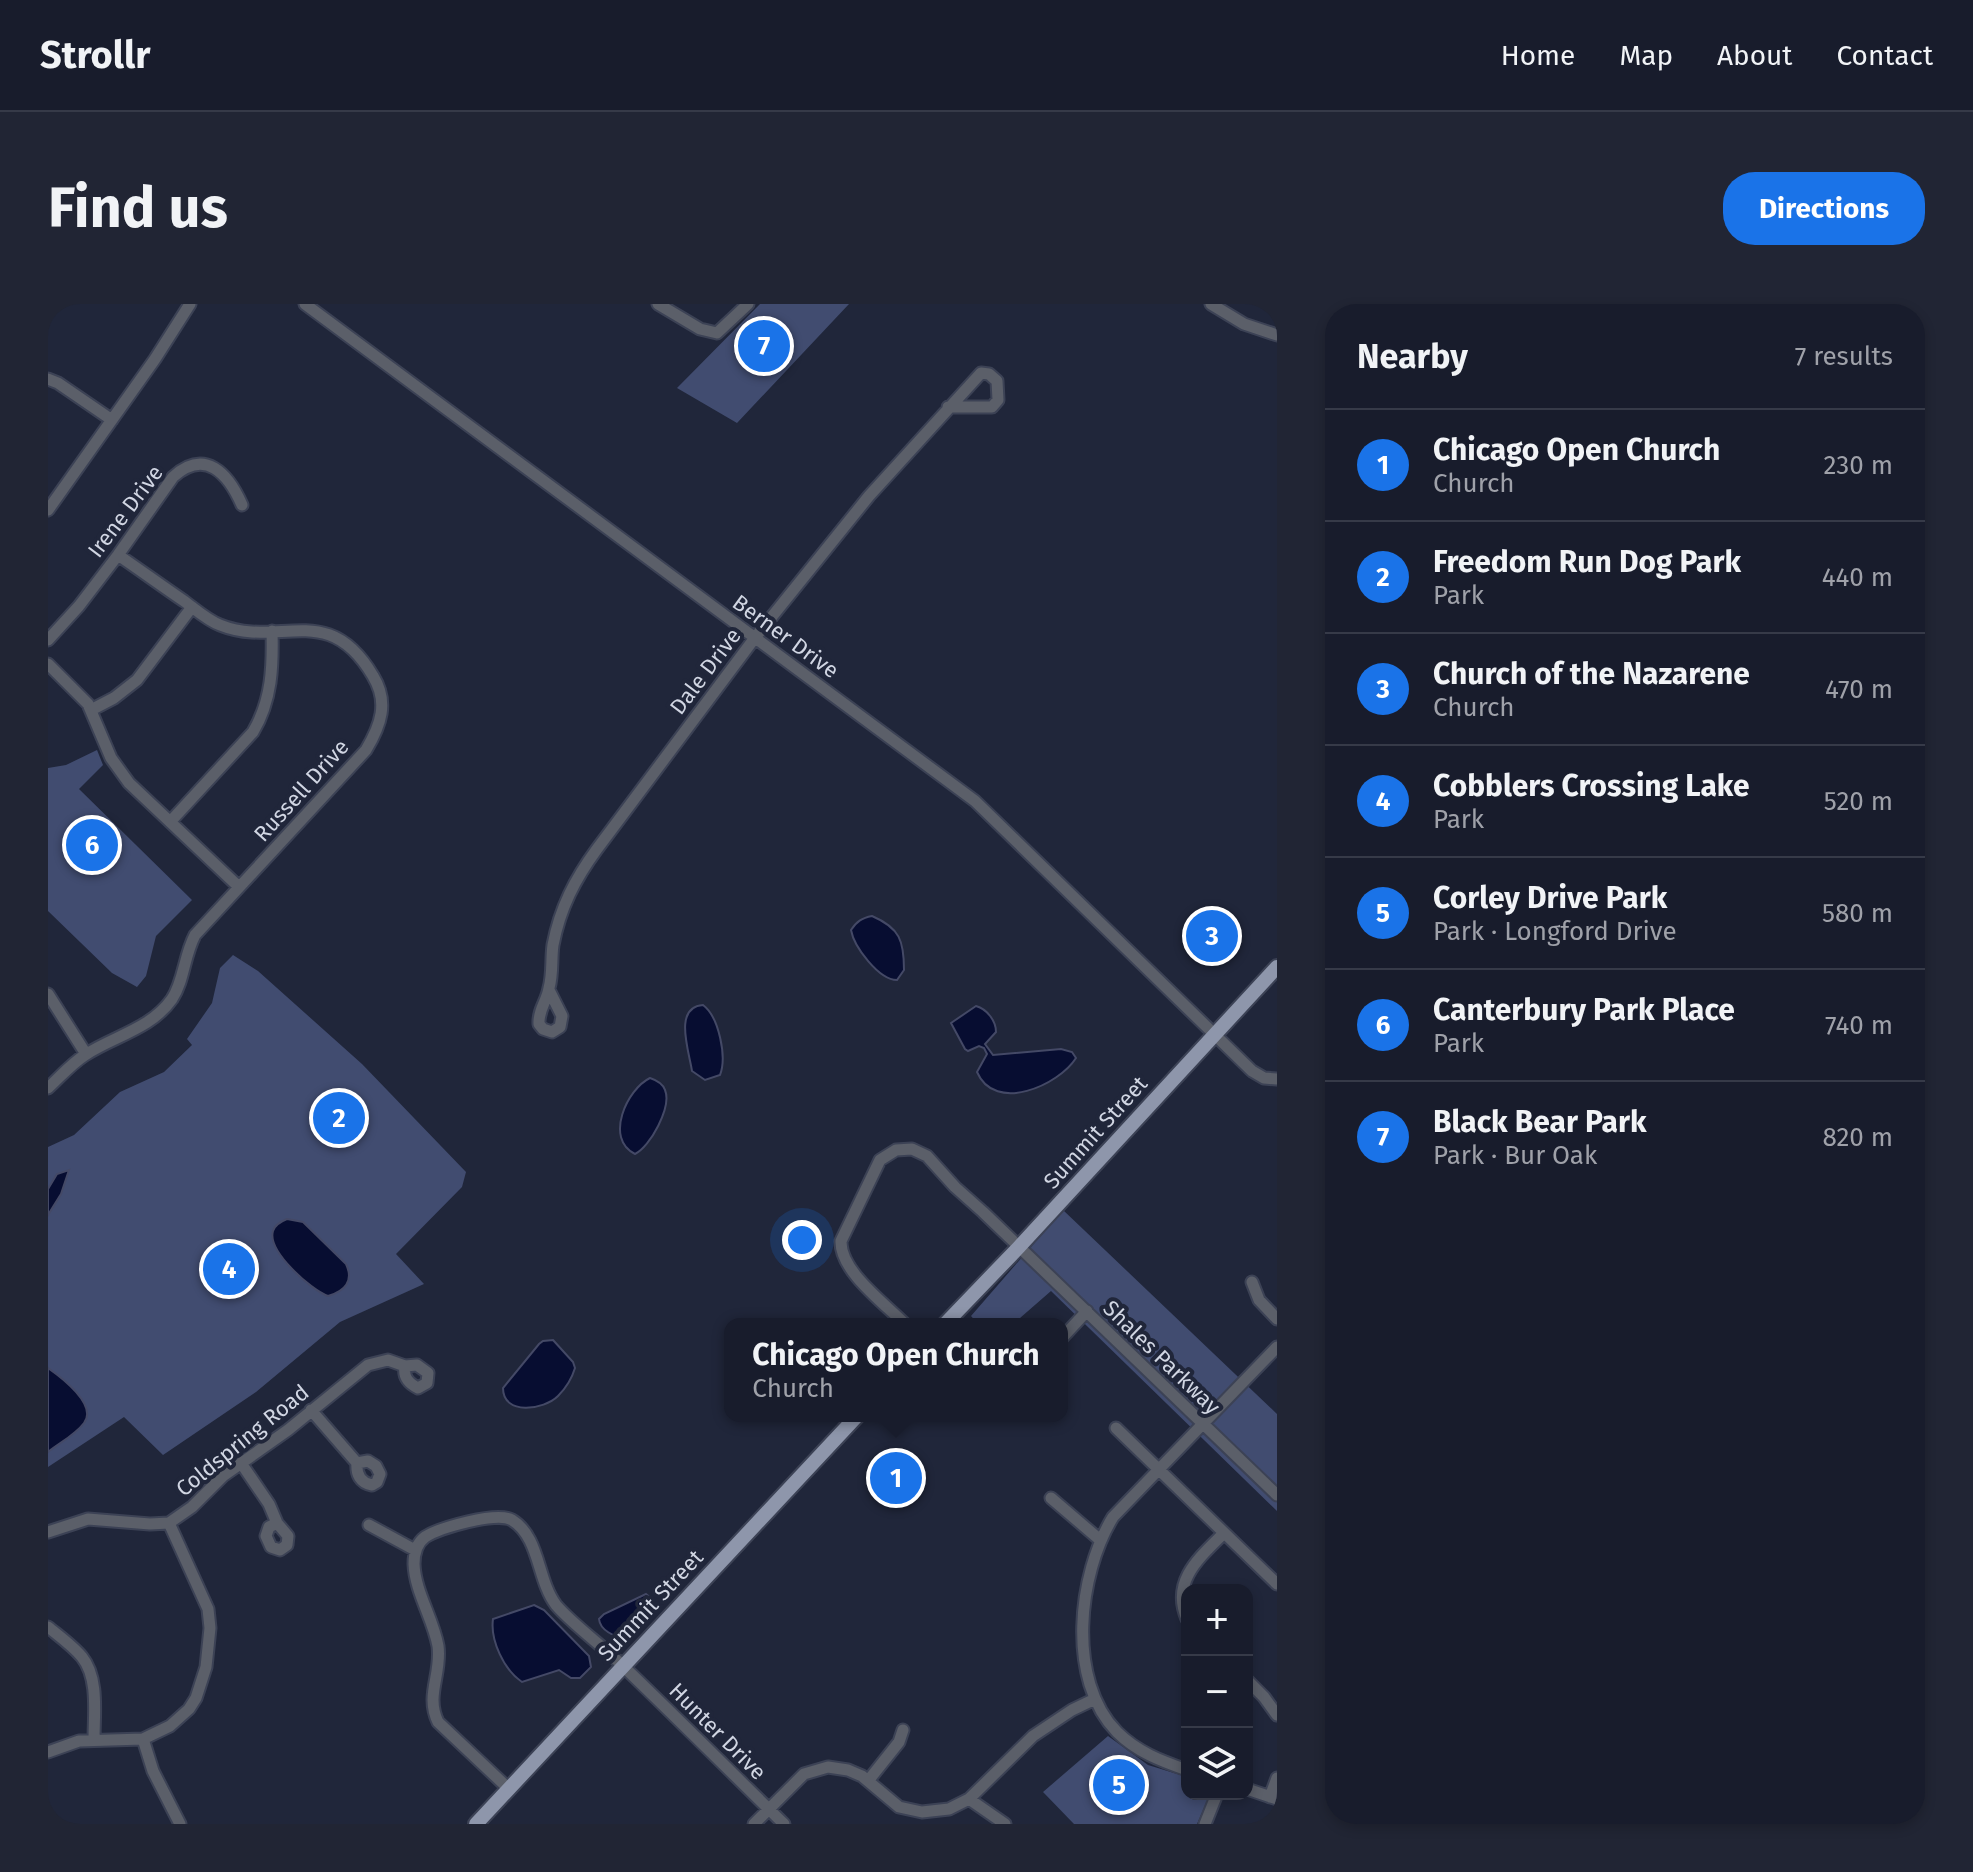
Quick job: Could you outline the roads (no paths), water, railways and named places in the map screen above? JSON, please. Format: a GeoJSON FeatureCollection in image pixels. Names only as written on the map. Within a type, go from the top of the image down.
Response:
{"type":"FeatureCollection","features":[{"type":"Feature","properties":{"kind":"main road","name":"Summit Street"},"geometry":{"type":"LineString","coordinates":[[950,1318],[1277,967]]}},
{"type":"Feature","properties":{"kind":"main road","name":"Summit Street"},"geometry":{"type":"LineString","coordinates":[[476,1824],[851,1422]]}},
{"type":"Feature","properties":{"kind":"street"},"geometry":{"type":"LineString","coordinates":[[48,510],[190,304]]}},
{"type":"Feature","properties":{"kind":"street","name":"Berner Drive"},"geometry":{"type":"LineString","coordinates":[[305,304],[975,801],[1252,1071],[1264,1078],[1277,1079]]}},
{"type":"Feature","properties":{"kind":"street"},"geometry":{"type":"LineString","coordinates":[[658,304],[700,329],[717,333],[748,304]]}},
{"type":"Feature","properties":{"kind":"street"},"geometry":{"type":"LineString","coordinates":[[1211,304],[1244,324],[1277,335]]}},
{"type":"Feature","properties":{"kind":"street"},"geometry":{"type":"LineString","coordinates":[[48,379],[112,420]]}},
{"type":"Feature","properties":{"kind":"street","name":"Dale Drive"},"geometry":{"type":"LineString","coordinates":[[549,990],[553,946],[562,910],[579,874],[754,639],[869,496],[948,407]]}},
{"type":"Feature","properties":{"kind":"street","name":"Irene Drive"},"geometry":{"type":"LineString","coordinates":[[48,640],[79,606],[173,477],[185,466],[201,464],[217,469],[234,487],[242,505]]}},
{"type":"Feature","properties":{"kind":"street","name":"Russell Drive"},"geometry":{"type":"LineString","coordinates":[[48,1088],[86,1054],[140,1028],[164,1009],[179,985],[186,954],[195,935],[366,750],[381,719],[382,695],[369,668],[348,647],[326,633],[316,630],[240,631],[218,624],[118,555]]}},
{"type":"Feature","properties":{"kind":"street"},"geometry":{"type":"LineString","coordinates":[[91,710],[114,698],[137,680],[192,607]]}},
{"type":"Feature","properties":{"kind":"street"},"geometry":{"type":"LineString","coordinates":[[170,822],[253,732],[263,715],[269,696],[272,631]]}},
{"type":"Feature","properties":{"kind":"street"},"geometry":{"type":"LineString","coordinates":[[48,664],[91,710],[117,769],[239,887]]}},
{"type":"Feature","properties":{"kind":"street"},"geometry":{"type":"LineString","coordinates":[[48,994],[86,1054]]}},
{"type":"Feature","properties":{"kind":"street","name":"Shales Parkway"},"geometry":{"type":"LineString","coordinates":[[899,1318],[848,1267],[841,1252],[841,1241],[880,1160],[896,1150],[912,1149],[927,1156],[955,1187],[1277,1495]]}},
{"type":"Feature","properties":{"kind":"street"},"geometry":{"type":"LineString","coordinates":[[1252,1282],[1259,1300],[1277,1319]]}},
{"type":"Feature","properties":{"kind":"street"},"geometry":{"type":"LineString","coordinates":[[1068,1332],[1087,1311]]}},
{"type":"Feature","properties":{"kind":"street"},"geometry":{"type":"LineString","coordinates":[[1181,1768],[1151,1756],[1126,1740],[1114,1729],[1095,1699],[1084,1647],[1083,1608],[1099,1539],[1113,1517],[1277,1347]]}},
{"type":"Feature","properties":{"kind":"street","name":"Coldspring Road"},"geometry":{"type":"LineString","coordinates":[[48,1532],[88,1519],[169,1523],[180,1517],[223,1476],[368,1365],[388,1360],[405,1366]]}},
{"type":"Feature","properties":{"kind":"street"},"geometry":{"type":"LineString","coordinates":[[311,1410],[357,1463]]}},
{"type":"Feature","properties":{"kind":"street"},"geometry":{"type":"LineString","coordinates":[[1116,1428],[1277,1584]]}},
{"type":"Feature","properties":{"kind":"street"},"geometry":{"type":"LineString","coordinates":[[241,1463],[269,1504],[277,1523]]}},
{"type":"Feature","properties":{"kind":"street"},"geometry":{"type":"LineString","coordinates":[[1051,1498],[1099,1539]]}},
{"type":"Feature","properties":{"kind":"street","name":"Hunter Drive"},"geometry":{"type":"LineString","coordinates":[[415,1550],[424,1538],[486,1517],[506,1517],[514,1521],[526,1534],[548,1593],[558,1608],[623,1666],[784,1824]]}},
{"type":"Feature","properties":{"kind":"street"},"geometry":{"type":"LineString","coordinates":[[48,1752],[71,1743],[94,1739],[143,1739],[170,1726],[189,1709],[202,1686],[210,1628],[206,1600],[169,1523]]}},
{"type":"Feature","properties":{"kind":"street"},"geometry":{"type":"LineString","coordinates":[[369,1525],[415,1550],[416,1579],[435,1634],[439,1659],[430,1701],[432,1711],[438,1722],[509,1789]]}},
{"type":"Feature","properties":{"kind":"street"},"geometry":{"type":"LineString","coordinates":[[1184,1584],[1192,1566],[1224,1533]]}},
{"type":"Feature","properties":{"kind":"street"},"geometry":{"type":"LineString","coordinates":[[48,1627],[81,1656],[86,1665],[93,1687],[94,1739]]}},
{"type":"Feature","properties":{"kind":"street"},"geometry":{"type":"LineString","coordinates":[[1253,1686],[1277,1715]]}},
{"type":"Feature","properties":{"kind":"street"},"geometry":{"type":"LineString","coordinates":[[754,1824],[792,1783],[815,1769],[838,1767],[862,1776],[892,1803],[910,1811],[949,1809],[969,1799],[1033,1736],[1095,1699]]}},
{"type":"Feature","properties":{"kind":"street"},"geometry":{"type":"LineString","coordinates":[[868,1781],[899,1742],[903,1730]]}},
{"type":"Feature","properties":{"kind":"street"},"geometry":{"type":"LineString","coordinates":[[143,1739],[149,1763],[180,1824]]}},
{"type":"Feature","properties":{"kind":"street"},"geometry":{"type":"LineString","coordinates":[[1253,1791],[1274,1798],[1277,1778]]}},
{"type":"Feature","properties":{"kind":"street"},"geometry":{"type":"LineString","coordinates":[[969,1799],[1005,1824]]}},
{"type":"Feature","properties":{"kind":"street"},"geometry":{"type":"LineString","coordinates":[[1205,1824],[1215,1800]]}},
{"type":"Feature","properties":{"kind":"place","name":"Black Bear Park"},"geometry":{"type":"Point","coordinates":[764,346]}},
{"type":"Feature","properties":{"kind":"place","name":"Canterbury Park Place"},"geometry":{"type":"Point","coordinates":[92,845]}},
{"type":"Feature","properties":{"kind":"place","name":"Church of the Nazarene"},"geometry":{"type":"Point","coordinates":[1212,936]}},
{"type":"Feature","properties":{"kind":"place","name":"Freedom Run Dog Park"},"geometry":{"type":"Point","coordinates":[339,1118]}},
{"type":"Feature","properties":{"kind":"place","name":"Cobblers Crossing Lake"},"geometry":{"type":"Point","coordinates":[229,1269]}},
{"type":"Feature","properties":{"kind":"place","name":"Chicago Open Church"},"geometry":{"type":"Point","coordinates":[896,1478]}},
{"type":"Feature","properties":{"kind":"place","name":"Corley Drive Park"},"geometry":{"type":"Point","coordinates":[1119,1785]}}]}
